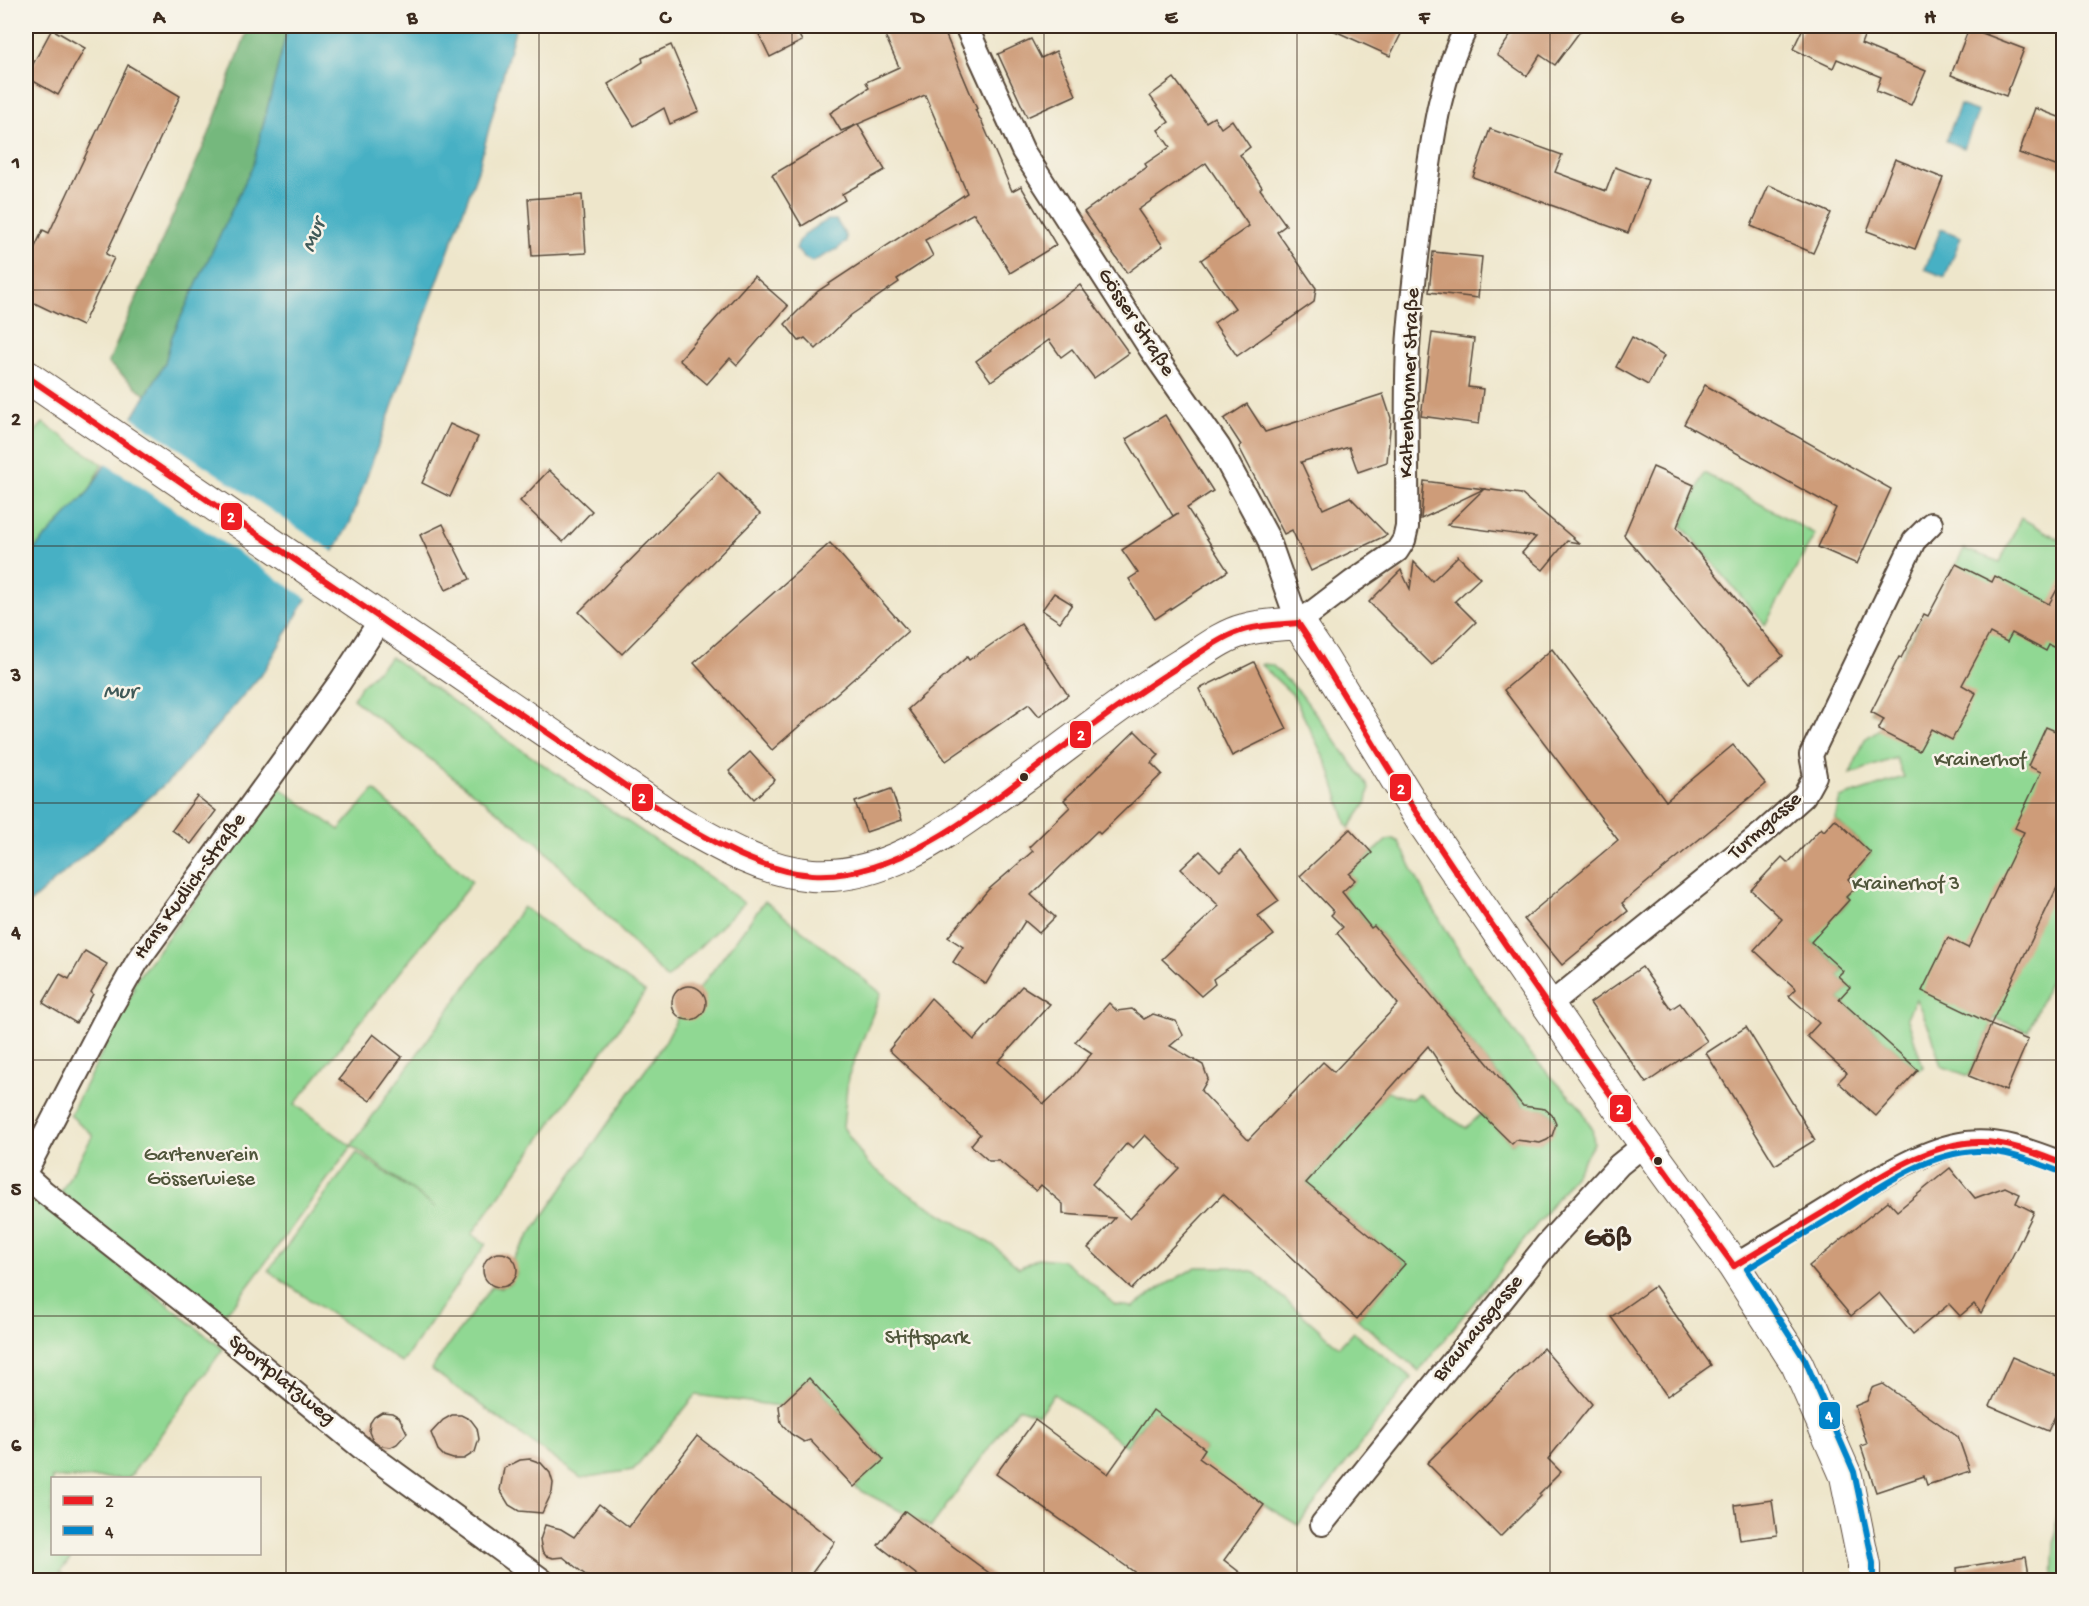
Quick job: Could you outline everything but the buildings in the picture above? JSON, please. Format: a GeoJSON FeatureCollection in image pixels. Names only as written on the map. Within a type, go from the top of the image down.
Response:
{"type":"FeatureCollection","features":[{"type":"Feature","properties":{"kind":"main road"},"geometry":{"type":"LineString","coordinates":[[26,376],[674,819],[738,854],[773,868],[811,875],[838,874],[858,871],[896,859],[918,849],[997,796],[1162,676],[1221,639],[1244,630],[1298,623],[1410,802],[1548,1006],[1734,1266],[1797,1364],[1846,1476],[1864,1565],[1864,1581]]}},
{"type":"Feature","properties":{"kind":"street","name":"Gösser Straße"},"geometry":{"type":"LineString","coordinates":[[966,26],[1023,151],[1151,350],[1219,447],[1268,538],[1298,623]]}},
{"type":"Feature","properties":{"kind":"street","name":"Kaltenbrunner Straße"},"geometry":{"type":"LineString","coordinates":[[1298,623],[1397,551],[1404,540],[1407,527],[1408,347],[1420,234],[1442,88],[1459,41],[1467,26]]}},
{"type":"Feature","properties":{"kind":"street","name":"Turmgasse"},"geometry":{"type":"LineString","coordinates":[[1548,1006],[1758,837],[1804,796],[1815,776],[1811,755],[1914,541],[1931,524]]}},
{"type":"Feature","properties":{"kind":"street","name":"Hans Kudlich-Straße"},"geometry":{"type":"LineString","coordinates":[[26,1171],[137,962],[340,682],[381,619]]}},
{"type":"Feature","properties":{"kind":"street"},"geometry":{"type":"LineString","coordinates":[[1734,1266],[1882,1176],[1939,1150],[1968,1143],[1999,1144],[2025,1149],[2064,1164]]}},
{"type":"Feature","properties":{"kind":"street","name":"Brauhausgasse"},"geometry":{"type":"LineString","coordinates":[[1322,1524],[1547,1244],[1619,1165],[1645,1144]]}},
{"type":"Feature","properties":{"kind":"street","name":"Sportplatzweg"},"geometry":{"type":"LineString","coordinates":[[26,1176],[369,1454],[542,1581]]}},
{"type":"Feature","properties":{"kind":"green space"},"geometry":{"type":"Polygon","coordinates":[[[249,26],[288,26],[253,165],[172,336],[165,363],[146,395],[108,363],[209,134],[249,26]]]}},
{"type":"Feature","properties":{"kind":"green space"},"geometry":{"type":"Polygon","coordinates":[[[43,423],[102,464],[90,490],[26,558],[26,442],[43,423]]]}},
{"type":"Feature","properties":{"kind":"green space"},"geometry":{"type":"Polygon","coordinates":[[[1704,473],[1815,534],[1765,625],[1682,526],[1704,473]]]}},
{"type":"Feature","properties":{"kind":"green space","name":"Krainerhof"},"geometry":{"type":"Polygon","coordinates":[[[2021,518],[2064,542],[2063,951],[2028,1031],[1994,1018],[1969,1076],[1941,1066],[1931,1032],[1916,999],[1907,1017],[1923,1067],[1918,1070],[1839,999],[1850,987],[1838,976],[1843,971],[1811,941],[1833,907],[1839,912],[1849,900],[1846,897],[1856,887],[1848,879],[1871,853],[1835,819],[1840,798],[1904,777],[1896,758],[1850,774],[1865,739],[1878,730],[1884,719],[1871,712],[1924,614],[1929,616],[1964,549],[2000,562],[2021,518]]]}},
{"type":"Feature","properties":{"kind":"green space"},"geometry":{"type":"Polygon","coordinates":[[[391,657],[744,903],[667,979],[538,843],[353,699],[361,686],[391,657]]]}},
{"type":"Feature","properties":{"kind":"green space"},"geometry":{"type":"Polygon","coordinates":[[[1261,665],[1272,665],[1301,694],[1365,781],[1369,789],[1367,802],[1349,828],[1329,768],[1293,695],[1261,665]]]}},
{"type":"Feature","properties":{"kind":"green space","name":"Gartenverein Gösserwiese"},"geometry":{"type":"Polygon","coordinates":[[[280,788],[339,830],[374,790],[472,882],[295,1104],[351,1146],[523,907],[645,992],[472,1234],[486,1244],[402,1363],[268,1271],[357,1153],[435,1207],[352,1146],[237,1301],[219,1319],[61,1192],[93,1135],[70,1115],[135,988],[132,985],[280,788]]]}},
{"type":"Feature","properties":{"kind":"green space"},"geometry":{"type":"Polygon","coordinates":[[[1393,839],[1399,842],[1424,893],[1463,958],[1530,1054],[1579,1106],[1592,1128],[1594,1143],[1577,1171],[1541,1219],[1419,1371],[1357,1319],[1405,1264],[1306,1183],[1387,1092],[1411,1099],[1419,1094],[1466,1128],[1481,1114],[1512,1144],[1522,1134],[1540,1143],[1553,1132],[1555,1125],[1554,1118],[1545,1109],[1537,1108],[1528,1111],[1374,926],[1371,928],[1342,892],[1355,880],[1349,874],[1387,840],[1393,839]]]}},
{"type":"Feature","properties":{"kind":"green space","name":"Stiftspark"},"geometry":{"type":"Polygon","coordinates":[[[765,901],[881,993],[848,1077],[843,1127],[867,1163],[912,1196],[993,1245],[1019,1268],[1038,1258],[1061,1260],[1087,1279],[1115,1305],[1133,1307],[1196,1267],[1231,1267],[1255,1273],[1339,1347],[1353,1332],[1412,1378],[1298,1525],[1196,1461],[1205,1449],[1153,1411],[1126,1446],[1054,1394],[1038,1415],[1018,1408],[931,1527],[854,1487],[884,1459],[809,1378],[779,1406],[696,1395],[633,1470],[581,1478],[431,1369],[492,1286],[499,1288],[511,1284],[517,1273],[513,1259],[665,1042],[678,1017],[765,901]]]}},
{"type":"Feature","properties":{"kind":"green space"},"geometry":{"type":"Polygon","coordinates":[[[33,1197],[223,1349],[130,1477],[51,1477],[51,1555],[73,1555],[60,1572],[70,1580],[26,1580],[26,1199],[33,1197]]]}},
{"type":"Feature","properties":{"kind":"green space"},"geometry":{"type":"Polygon","coordinates":[[[2063,1474],[2063,1580],[2054,1580],[2058,1487],[2063,1474]]]}},
{"type":"Feature","properties":{"kind":"water","name":"Mur"},"geometry":{"type":"Polygon","coordinates":[[[288,26],[516,26],[478,170],[350,523],[265,670],[174,776],[26,906],[26,558],[90,490],[165,363],[172,336],[253,165],[288,26]]]}},
{"type":"Feature","properties":{"kind":"water"},"geometry":{"type":"Polygon","coordinates":[[[1960,105],[1978,112],[1964,148],[1946,141],[1960,105]]]}},
{"type":"Feature","properties":{"kind":"water"},"geometry":{"type":"Polygon","coordinates":[[[828,220],[836,220],[846,236],[846,242],[812,262],[804,258],[796,249],[798,243],[808,232],[828,220]]]}},
{"type":"Feature","properties":{"kind":"water"},"geometry":{"type":"Polygon","coordinates":[[[1941,229],[1961,237],[1945,277],[1925,269],[1941,229]]]}},
{"type":"Feature","properties":{"kind":"pier"},"geometry":{"type":"Polygon","coordinates":[[[130,416],[335,553],[309,600],[103,462],[130,416]]]}},
{"type":"Feature","properties":{"kind":"transit line","name":"2"},"geometry":{"type":"LineString","coordinates":[[26,376],[674,819],[740,855],[793,873],[812,875],[845,873],[878,865],[911,852],[974,814],[1118,707],[1214,643],[1250,628],[1298,623]]}},
{"type":"Feature","properties":{"kind":"transit line","name":"2"},"geometry":{"type":"LineString","coordinates":[[1298,623],[1411,804],[1489,921],[1734,1266]]}},
{"type":"Feature","properties":{"kind":"transit line","name":"2"},"geometry":{"type":"LineString","coordinates":[[1734,1266],[1898,1166],[1939,1149],[1980,1142],[2002,1144],[2064,1164]]}},
{"type":"Feature","properties":{"kind":"transit line","name":"4"},"geometry":{"type":"LineString","coordinates":[[1873,1580],[1873,1563],[1854,1472],[1805,1360],[1747,1269],[1881,1186],[1918,1166],[1937,1159],[1957,1153],[1999,1152],[2061,1172]]}},
{"type":"Feature","properties":{"kind":"district","name":"Göß"},"geometry":{"type":"Point","coordinates":[1608,1240]}},
{"type":"Feature","properties":{"kind":"park label","name":"Krainerhof 3"},"geometry":{"type":"Point","coordinates":[1906,885]}}]}
